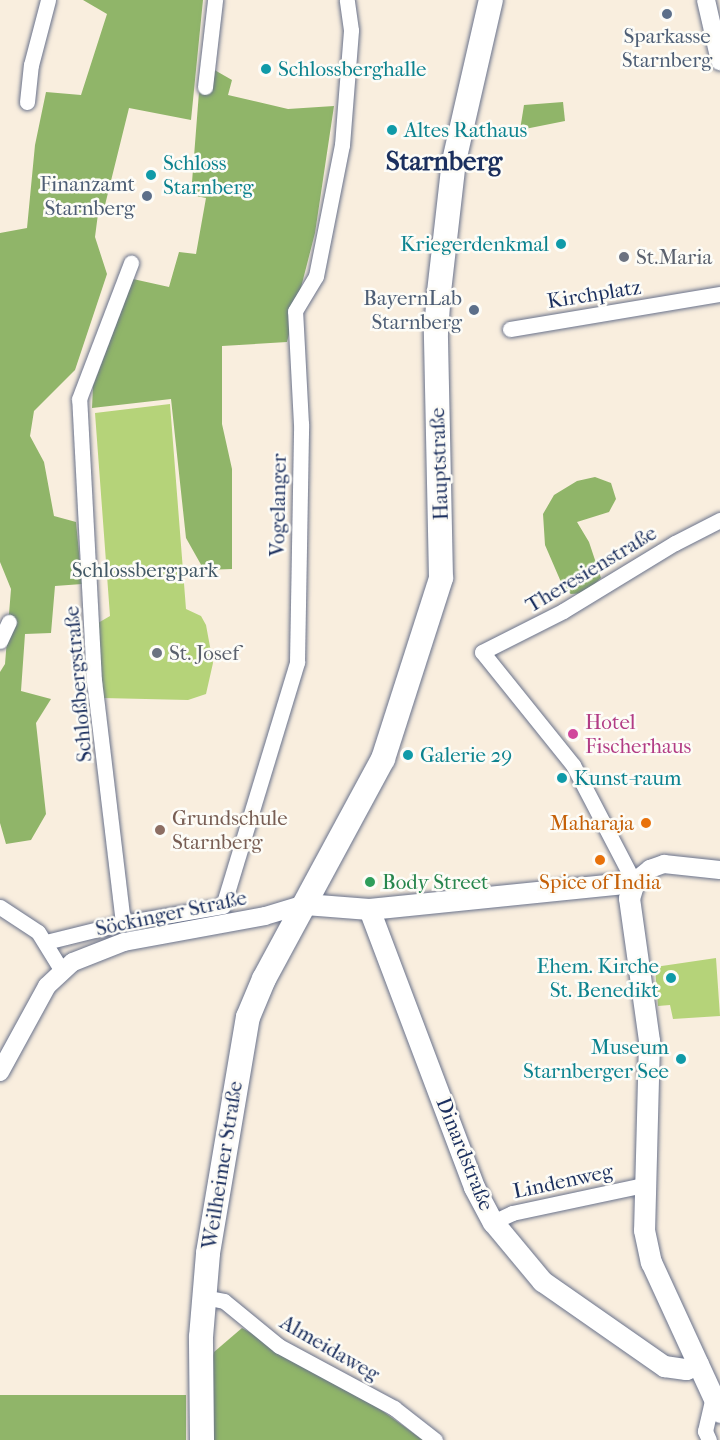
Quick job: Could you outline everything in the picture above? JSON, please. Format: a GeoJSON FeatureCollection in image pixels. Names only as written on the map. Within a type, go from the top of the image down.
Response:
{"type":"FeatureCollection","features":[{"type":"Feature","properties":{"kind":"main road","name":"Hauptstraße"},"geometry":{"type":"LineString","coordinates":[[305,904],[383,759],[441,578],[437,366],[439,292],[454,161],[491,0]]}},
{"type":"Feature","properties":{"kind":"main road"},"geometry":{"type":"LineString","coordinates":[[305,904],[369,909],[634,882],[629,898],[649,1041],[644,1230],[651,1262],[716,1404]]}},
{"type":"Feature","properties":{"kind":"main road","name":"Weilheimer Straße"},"geometry":{"type":"LineString","coordinates":[[202,1440],[200,1381],[204,1297],[219,1179],[248,1017],[305,904]]}},
{"type":"Feature","properties":{"kind":"main road","name":"Dinardstraße"},"geometry":{"type":"LineString","coordinates":[[369,909],[474,1187],[493,1222],[542,1281],[664,1366],[686,1369],[698,1364]]}},
{"type":"Feature","properties":{"kind":"street"},"geometry":{"type":"LineString","coordinates":[[27,102],[31,65],[48,0]]}},
{"type":"Feature","properties":{"kind":"street"},"geometry":{"type":"LineString","coordinates":[[205,87],[215,0]]}},
{"type":"Feature","properties":{"kind":"street","name":"Vogelanger"},"geometry":{"type":"LineString","coordinates":[[123,924],[223,906],[297,662],[301,424],[295,311],[316,276],[338,167],[351,30],[347,0]]}},
{"type":"Feature","properties":{"kind":"street"},"geometry":{"type":"LineString","coordinates":[[706,0],[720,61]]}},
{"type":"Feature","properties":{"kind":"street","name":"Schloßbergstraße"},"geometry":{"type":"LineString","coordinates":[[123,924],[94,681],[79,399],[117,293],[131,263]]}},
{"type":"Feature","properties":{"kind":"street","name":"Kirchplatz"},"geometry":{"type":"LineString","coordinates":[[510,329],[720,294]]}},
{"type":"Feature","properties":{"kind":"street","name":"Theresienstraße"},"geometry":{"type":"LineString","coordinates":[[634,882],[573,765],[482,652],[563,611],[675,543],[720,520]]}},
{"type":"Feature","properties":{"kind":"street"},"geometry":{"type":"LineString","coordinates":[[0,641],[9,622]]}},
{"type":"Feature","properties":{"kind":"street"},"geometry":{"type":"LineString","coordinates":[[634,882],[650,869],[664,864],[720,870]]}},
{"type":"Feature","properties":{"kind":"street","name":"Söckinger Straße"},"geometry":{"type":"LineString","coordinates":[[0,1072],[21,1039],[38,999],[62,971],[98,949],[265,915],[305,904]]}},
{"type":"Feature","properties":{"kind":"street"},"geometry":{"type":"LineString","coordinates":[[0,907],[38,932],[62,971]]}},
{"type":"Feature","properties":{"kind":"street"},"geometry":{"type":"LineString","coordinates":[[46,942],[123,924]]}},
{"type":"Feature","properties":{"kind":"street","name":"Lindenweg"},"geometry":{"type":"LineString","coordinates":[[493,1222],[512,1213],[644,1185]]}},
{"type":"Feature","properties":{"kind":"street","name":"Almeidaweg"},"geometry":{"type":"LineString","coordinates":[[204,1297],[224,1301],[279,1346],[394,1408],[435,1440]]}},
{"type":"Feature","properties":{"kind":"street"},"geometry":{"type":"LineString","coordinates":[[709,1440],[705,1431],[716,1404]]}},
{"type":"Feature","properties":{"kind":"green space"},"geometry":{"type":"Polygon","coordinates":[[[83,0],[203,0],[191,120],[129,108],[105,205],[99,206],[95,237],[107,274],[75,370],[34,411],[30,436],[44,462],[54,516],[76,522],[82,584],[55,586],[51,633],[25,634],[21,691],[51,699],[36,723],[46,814],[31,840],[6,844],[0,823],[0,672],[5,664],[11,589],[0,562],[0,233],[27,228],[35,145],[46,92],[81,95],[107,14],[83,0]]]}},
{"type":"Feature","properties":{"kind":"green space"},"geometry":{"type":"Polygon","coordinates":[[[211,68],[232,80],[228,95],[288,109],[334,106],[315,233],[287,342],[222,346],[222,424],[232,469],[232,569],[204,570],[186,538],[171,399],[92,408],[93,386],[133,279],[169,287],[179,252],[196,254],[206,198],[191,195],[199,92],[207,93],[211,68]]]}},
{"type":"Feature","properties":{"kind":"green space"},"geometry":{"type":"Polygon","coordinates":[[[563,102],[565,121],[520,130],[524,105],[563,102]]]}},
{"type":"Feature","properties":{"kind":"green space","name":"Schlossbergpark"},"geometry":{"type":"Polygon","coordinates":[[[170,404],[186,609],[201,616],[206,625],[213,663],[206,694],[188,700],[103,698],[98,623],[110,616],[95,413],[170,404]]]}},
{"type":"Feature","properties":{"kind":"green space"},"geometry":{"type":"Polygon","coordinates":[[[595,477],[611,483],[616,499],[609,512],[577,522],[589,542],[601,578],[585,593],[571,594],[564,589],[545,545],[543,514],[554,495],[577,481],[595,477]]]}},
{"type":"Feature","properties":{"kind":"green space"},"geometry":{"type":"Polygon","coordinates":[[[716,958],[720,1016],[673,1019],[670,1005],[658,1006],[655,967],[716,958]]]}},
{"type":"Feature","properties":{"kind":"green space"},"geometry":{"type":"Polygon","coordinates":[[[242,1328],[356,1392],[423,1440],[211,1440],[207,1380],[214,1352],[242,1328]]]}},
{"type":"Feature","properties":{"kind":"green space"},"geometry":{"type":"Polygon","coordinates":[[[0,1395],[186,1395],[186,1440],[0,1440],[0,1395]]]}},
{"type":"Feature","properties":{"kind":"place","name":"Sparkasse Starnberg"},"geometry":{"type":"Point","coordinates":[667,14]}},
{"type":"Feature","properties":{"kind":"place","name":"Schlossberghalle"},"geometry":{"type":"Point","coordinates":[266,69]}},
{"type":"Feature","properties":{"kind":"place","name":"Altes Rathaus"},"geometry":{"type":"Point","coordinates":[392,130]}},
{"type":"Feature","properties":{"kind":"place","name":"Schloss Starnberg"},"geometry":{"type":"Point","coordinates":[151,175]}},
{"type":"Feature","properties":{"kind":"place","name":"Finanzamt Starnberg"},"geometry":{"type":"Point","coordinates":[147,196]}},
{"type":"Feature","properties":{"kind":"place","name":"Kriegerdenkmal"},"geometry":{"type":"Point","coordinates":[561,244]}},
{"type":"Feature","properties":{"kind":"place","name":"St.Maria"},"geometry":{"type":"Point","coordinates":[624,257]}},
{"type":"Feature","properties":{"kind":"place","name":"BayernLab Starnberg"},"geometry":{"type":"Point","coordinates":[474,310]}},
{"type":"Feature","properties":{"kind":"place","name":"St. Josef"},"geometry":{"type":"Point","coordinates":[157,653]}},
{"type":"Feature","properties":{"kind":"place","name":"Hotel Fischerhaus"},"geometry":{"type":"Point","coordinates":[573,734]}},
{"type":"Feature","properties":{"kind":"place","name":"Galerie 29"},"geometry":{"type":"Point","coordinates":[408,755]}},
{"type":"Feature","properties":{"kind":"place","name":"Kunst-raum"},"geometry":{"type":"Point","coordinates":[562,778]}},
{"type":"Feature","properties":{"kind":"place","name":"Maharaja"},"geometry":{"type":"Point","coordinates":[646,823]}},
{"type":"Feature","properties":{"kind":"place","name":"Grundschule Starnberg"},"geometry":{"type":"Point","coordinates":[160,830]}},
{"type":"Feature","properties":{"kind":"place","name":"Spice of India"},"geometry":{"type":"Point","coordinates":[600,860]}},
{"type":"Feature","properties":{"kind":"place","name":"Body Street"},"geometry":{"type":"Point","coordinates":[370,882]}},
{"type":"Feature","properties":{"kind":"place","name":"Ehem. Kirche St. Benedikt"},"geometry":{"type":"Point","coordinates":[671,978]}},
{"type":"Feature","properties":{"kind":"place","name":"Museum Starnberger See"},"geometry":{"type":"Point","coordinates":[681,1059]}},
{"type":"Feature","properties":{"kind":"district","name":"Starnberg"},"geometry":{"type":"Point","coordinates":[444,162]}}]}
